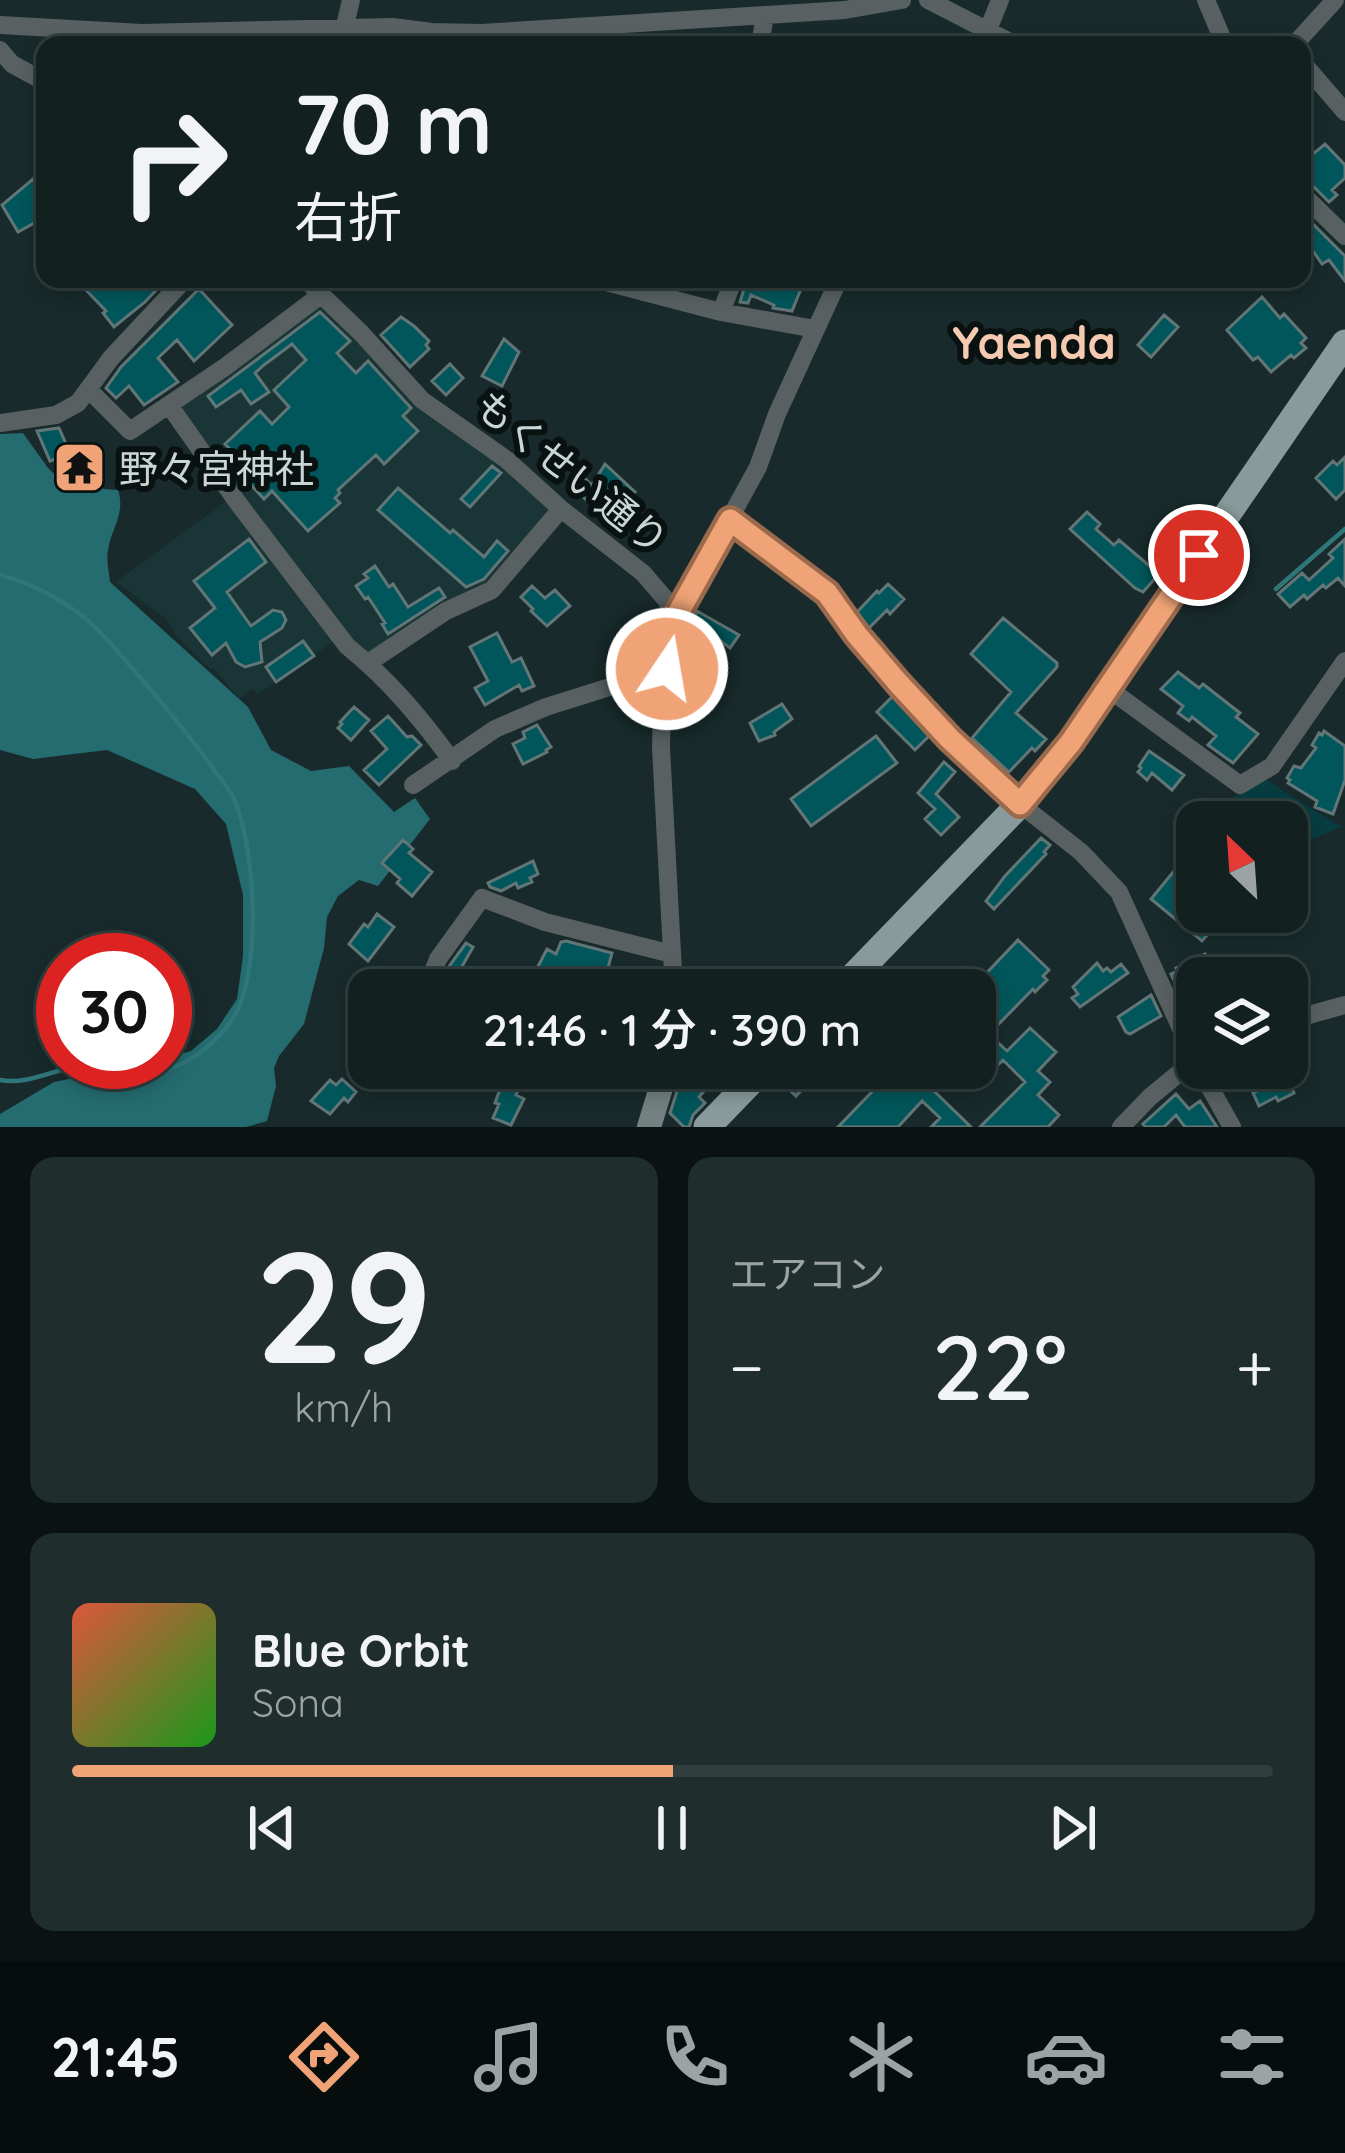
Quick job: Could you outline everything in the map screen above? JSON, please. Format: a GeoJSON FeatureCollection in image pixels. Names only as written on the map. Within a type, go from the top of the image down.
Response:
{"type":"FeatureCollection","features":[{"type":"Feature","properties":{"kind":"main road"},"geometry":{"type":"LineString","coordinates":[[860,969],[1020,804],[1071,742],[1345,343]]}},
{"type":"Feature","properties":{"kind":"main road"},"geometry":{"type":"LineString","coordinates":[[706,1127],[743,1089]]}},
{"type":"Feature","properties":{"kind":"street"},"geometry":{"type":"LineString","coordinates":[[339,36],[351,0]]}},
{"type":"Feature","properties":{"kind":"street"},"geometry":{"type":"LineString","coordinates":[[344,36],[392,27],[482,33],[845,10],[902,0]]}},
{"type":"Feature","properties":{"kind":"street"},"geometry":{"type":"LineString","coordinates":[[928,0],[982,36]]}},
{"type":"Feature","properties":{"kind":"street"},"geometry":{"type":"LineString","coordinates":[[987,36],[1000,0]]}},
{"type":"Feature","properties":{"kind":"street"},"geometry":{"type":"LineString","coordinates":[[1206,0],[1222,36]]}},
{"type":"Feature","properties":{"kind":"street"},"geometry":{"type":"LineString","coordinates":[[1302,36],[1335,0]]}},
{"type":"Feature","properties":{"kind":"street"},"geometry":{"type":"LineString","coordinates":[[761,36],[764,15]]}},
{"type":"Feature","properties":{"kind":"street"},"geometry":{"type":"LineString","coordinates":[[0,25],[290,36]]}},
{"type":"Feature","properties":{"kind":"street"},"geometry":{"type":"LineString","coordinates":[[0,50],[12,64],[36,77]]}},
{"type":"Feature","properties":{"kind":"street"},"geometry":{"type":"LineString","coordinates":[[1311,71],[1343,104]]}},
{"type":"Feature","properties":{"kind":"street"},"geometry":{"type":"LineString","coordinates":[[1311,201],[1342,227]]}},
{"type":"Feature","properties":{"kind":"street"},"geometry":{"type":"LineString","coordinates":[[0,423],[56,415],[78,403],[111,358],[177,288]]}},
{"type":"Feature","properties":{"kind":"street","name":"もくせい通り"},"geometry":{"type":"LineString","coordinates":[[315,288],[422,400],[507,460],[644,573],[668,602],[673,622]]}},
{"type":"Feature","properties":{"kind":"street"},"geometry":{"type":"LineString","coordinates":[[630,288],[721,312],[815,329]]}},
{"type":"Feature","properties":{"kind":"street"},"geometry":{"type":"LineString","coordinates":[[682,301],[685,288]]}},
{"type":"Feature","properties":{"kind":"street"},"geometry":{"type":"LineString","coordinates":[[721,312],[730,288]]}},
{"type":"Feature","properties":{"kind":"street"},"geometry":{"type":"LineString","coordinates":[[673,969],[661,748],[673,622],[758,467],[835,288]]}},
{"type":"Feature","properties":{"kind":"street"},"geometry":{"type":"LineString","coordinates":[[88,389],[130,431],[322,294]]}},
{"type":"Feature","properties":{"kind":"street"},"geometry":{"type":"LineString","coordinates":[[169,405],[347,646],[414,710],[452,761]]}},
{"type":"Feature","properties":{"kind":"street"},"geometry":{"type":"LineString","coordinates":[[368,664],[446,611],[492,590],[561,509]]}},
{"type":"Feature","properties":{"kind":"street"},"geometry":{"type":"LineString","coordinates":[[730,520],[827,593],[857,635],[950,739],[1081,852],[1119,892],[1176,1017]]}},
{"type":"Feature","properties":{"kind":"street"},"geometry":{"type":"LineString","coordinates":[[1109,689],[1240,785],[1272,766],[1345,661]]}},
{"type":"Feature","properties":{"kind":"street"},"geometry":{"type":"LineString","coordinates":[[413,785],[495,729],[546,706],[667,669]]}},
{"type":"Feature","properties":{"kind":"street"},"geometry":{"type":"LineString","coordinates":[[434,969],[482,898],[545,922],[672,954]]}},
{"type":"Feature","properties":{"kind":"street"},"geometry":{"type":"LineString","coordinates":[[1308,1015],[1345,1004]]}},
{"type":"Feature","properties":{"kind":"street"},"geometry":{"type":"LineString","coordinates":[[1121,1127],[1176,1079]]}},
{"type":"Feature","properties":{"kind":"street"},"geometry":{"type":"LineString","coordinates":[[649,1127],[661,1089]]}},
{"type":"Feature","properties":{"kind":"street"},"geometry":{"type":"LineString","coordinates":[[1211,1089],[1232,1127]]}},
{"type":"Feature","properties":{"kind":"shaded area"},"geometry":{"type":"Polygon","coordinates":[[[322,305],[423,410],[556,513],[490,587],[370,658],[344,634],[258,694],[253,689],[239,699],[165,618],[116,582],[237,493],[179,410],[181,405],[322,305]]]}},
{"type":"Feature","properties":{"kind":"shaded area"},"geometry":{"type":"Polygon","coordinates":[[[23,433],[72,491],[89,481],[118,490],[119,514],[107,554],[110,582],[248,707],[271,750],[311,771],[349,766],[394,812],[415,798],[430,819],[378,886],[359,880],[338,896],[327,917],[304,1024],[274,1068],[276,1086],[267,1121],[246,1127],[0,1127],[0,1114],[42,1089],[192,1089],[192,1050],[217,1029],[237,999],[243,895],[226,824],[195,789],[107,750],[33,759],[0,750],[0,434],[23,433]]]}},
{"type":"Feature","properties":{"kind":"shaded area"},"geometry":{"type":"Polygon","coordinates":[[[1265,779],[1300,801],[1227,801],[1265,779]]]}},
{"type":"Feature","properties":{"kind":"shaded area"},"geometry":{"type":"Polygon","coordinates":[[[1308,806],[1341,827],[1308,840],[1308,806]]]}},
{"type":"Feature","properties":{"kind":"building"},"geometry":{"type":"Polygon","coordinates":[[[1325,144],[1345,165],[1345,178],[1332,190],[1337,195],[1329,202],[1311,184],[1311,156],[1325,144]]]}},
{"type":"Feature","properties":{"kind":"building"},"geometry":{"type":"Polygon","coordinates":[[[33,179],[36,182],[36,222],[18,232],[2,205],[33,179]]]}},
{"type":"Feature","properties":{"kind":"building"},"geometry":{"type":"Polygon","coordinates":[[[1311,222],[1345,256],[1345,281],[1329,260],[1322,264],[1313,251],[1311,222]]]}},
{"type":"Feature","properties":{"kind":"building"},"geometry":{"type":"Polygon","coordinates":[[[90,288],[158,288],[114,327],[87,291],[90,288]]]}},
{"type":"Feature","properties":{"kind":"building"},"geometry":{"type":"Polygon","coordinates":[[[744,288],[801,288],[792,311],[773,308],[751,295],[748,303],[740,302],[744,288]]]}},
{"type":"Feature","properties":{"kind":"building"},"geometry":{"type":"Polygon","coordinates":[[[199,289],[232,325],[194,361],[177,340],[158,358],[178,382],[144,405],[129,386],[116,398],[106,388],[121,367],[199,289]]]}},
{"type":"Feature","properties":{"kind":"building"},"geometry":{"type":"Polygon","coordinates":[[[1262,297],[1306,338],[1301,343],[1306,348],[1271,372],[1258,357],[1253,360],[1227,330],[1262,297]]]}},
{"type":"Feature","properties":{"kind":"building"},"geometry":{"type":"Polygon","coordinates":[[[320,312],[350,341],[337,353],[356,373],[368,361],[411,408],[403,416],[418,431],[384,464],[376,455],[338,490],[335,498],[340,503],[308,531],[272,491],[264,499],[226,457],[232,451],[225,444],[260,411],[272,424],[289,407],[274,390],[306,360],[292,344],[264,365],[255,373],[269,392],[251,404],[241,390],[216,407],[208,396],[320,312]]]}},
{"type":"Feature","properties":{"kind":"building"},"geometry":{"type":"Polygon","coordinates":[[[1164,315],[1178,327],[1151,357],[1138,345],[1164,315]]]}},
{"type":"Feature","properties":{"kind":"building"},"geometry":{"type":"Polygon","coordinates":[[[401,317],[429,341],[429,349],[410,367],[381,335],[401,317]]]}},
{"type":"Feature","properties":{"kind":"building"},"geometry":{"type":"Polygon","coordinates":[[[504,339],[519,352],[502,386],[482,376],[504,339]]]}},
{"type":"Feature","properties":{"kind":"building"},"geometry":{"type":"Polygon","coordinates":[[[450,364],[463,378],[446,395],[432,381],[450,364]]]}},
{"type":"Feature","properties":{"kind":"building"},"geometry":{"type":"Polygon","coordinates":[[[59,428],[74,462],[83,456],[94,472],[72,484],[55,459],[50,461],[37,431],[59,428]]]}},
{"type":"Feature","properties":{"kind":"building"},"geometry":{"type":"Polygon","coordinates":[[[1345,457],[1345,490],[1336,499],[1316,478],[1333,461],[1337,465],[1345,457]]]}},
{"type":"Feature","properties":{"kind":"building"},"geometry":{"type":"Polygon","coordinates":[[[605,464],[635,492],[605,518],[569,483],[579,473],[592,485],[605,464]]]}},
{"type":"Feature","properties":{"kind":"building"},"geometry":{"type":"Polygon","coordinates":[[[492,466],[501,473],[470,507],[461,499],[492,466]]]}},
{"type":"Feature","properties":{"kind":"building"},"geometry":{"type":"Polygon","coordinates":[[[398,488],[484,557],[497,541],[508,551],[484,579],[466,587],[378,510],[398,488]]]}},
{"type":"Feature","properties":{"kind":"building"},"geometry":{"type":"Polygon","coordinates":[[[1087,512],[1100,524],[1096,529],[1114,545],[1119,540],[1159,574],[1143,592],[1070,529],[1087,512]]]}},
{"type":"Feature","properties":{"kind":"building"},"geometry":{"type":"Polygon","coordinates":[[[249,539],[266,562],[227,592],[251,626],[273,610],[282,612],[286,620],[260,642],[262,662],[245,667],[236,662],[226,643],[212,655],[190,628],[215,608],[194,581],[249,539]]]}},
{"type":"Feature","properties":{"kind":"building"},"geometry":{"type":"Polygon","coordinates":[[[1345,539],[1345,586],[1338,578],[1290,607],[1278,594],[1302,573],[1309,580],[1345,539]]]}},
{"type":"Feature","properties":{"kind":"building"},"geometry":{"type":"Polygon","coordinates":[[[375,566],[408,607],[439,588],[445,597],[388,634],[368,597],[356,586],[375,566]]]}},
{"type":"Feature","properties":{"kind":"building"},"geometry":{"type":"Polygon","coordinates":[[[888,584],[904,599],[869,628],[857,612],[888,584]]]}},
{"type":"Feature","properties":{"kind":"building"},"geometry":{"type":"Polygon","coordinates":[[[532,586],[545,598],[555,590],[570,606],[547,626],[521,597],[532,586]]]}},
{"type":"Feature","properties":{"kind":"building"},"geometry":{"type":"Polygon","coordinates":[[[697,611],[739,635],[730,648],[721,641],[699,678],[684,669],[703,629],[691,622],[697,611]]]}},
{"type":"Feature","properties":{"kind":"building"},"geometry":{"type":"Polygon","coordinates":[[[1003,618],[1057,663],[1016,713],[1046,739],[1009,772],[972,738],[1011,692],[971,654],[1003,618]]]}},
{"type":"Feature","properties":{"kind":"building"},"geometry":{"type":"Polygon","coordinates":[[[497,633],[512,662],[521,658],[534,686],[522,691],[519,685],[485,705],[475,688],[488,681],[470,647],[497,633]]]}},
{"type":"Feature","properties":{"kind":"building"},"geometry":{"type":"Polygon","coordinates":[[[303,641],[314,656],[276,682],[266,667],[303,641]]]}},
{"type":"Feature","properties":{"kind":"building"},"geometry":{"type":"Polygon","coordinates":[[[1178,672],[1199,688],[1203,684],[1258,734],[1233,763],[1208,745],[1216,736],[1192,717],[1189,721],[1178,713],[1183,706],[1161,689],[1178,672]]]}},
{"type":"Feature","properties":{"kind":"building"},"geometry":{"type":"Polygon","coordinates":[[[893,696],[929,736],[915,750],[877,712],[893,696]]]}},
{"type":"Feature","properties":{"kind":"building"},"geometry":{"type":"Polygon","coordinates":[[[782,704],[792,719],[775,735],[759,741],[750,723],[782,704]]]}},
{"type":"Feature","properties":{"kind":"building"},"geometry":{"type":"Polygon","coordinates":[[[354,707],[369,720],[351,740],[338,728],[354,707]]]}},
{"type":"Feature","properties":{"kind":"building"},"geometry":{"type":"Polygon","coordinates":[[[388,716],[421,745],[379,785],[364,770],[387,749],[371,731],[388,716]]]}},
{"type":"Feature","properties":{"kind":"building"},"geometry":{"type":"Polygon","coordinates":[[[537,725],[551,747],[523,764],[513,744],[537,725]]]}},
{"type":"Feature","properties":{"kind":"building"},"geometry":{"type":"Polygon","coordinates":[[[1324,731],[1345,746],[1345,780],[1333,814],[1315,807],[1317,801],[1287,778],[1294,766],[1301,768],[1324,731]]]}},
{"type":"Feature","properties":{"kind":"building"},"geometry":{"type":"Polygon","coordinates":[[[876,736],[897,763],[811,826],[791,799],[876,736]]]}},
{"type":"Feature","properties":{"kind":"building"},"geometry":{"type":"Polygon","coordinates":[[[1149,751],[1184,775],[1172,790],[1152,773],[1147,780],[1138,772],[1149,751]]]}},
{"type":"Feature","properties":{"kind":"building"},"geometry":{"type":"Polygon","coordinates":[[[944,762],[955,772],[936,794],[959,817],[941,835],[925,819],[935,809],[918,793],[944,762]]]}},
{"type":"Feature","properties":{"kind":"building"},"geometry":{"type":"Polygon","coordinates":[[[1041,838],[1050,845],[1046,854],[994,909],[986,901],[1041,838]]]}},
{"type":"Feature","properties":{"kind":"building"},"geometry":{"type":"Polygon","coordinates":[[[403,840],[413,849],[409,853],[432,872],[412,896],[382,863],[403,840]]]}},
{"type":"Feature","properties":{"kind":"building"},"geometry":{"type":"Polygon","coordinates":[[[533,861],[538,874],[530,878],[532,882],[501,891],[490,887],[488,883],[533,861]]]}},
{"type":"Feature","properties":{"kind":"building"},"geometry":{"type":"Polygon","coordinates":[[[1176,869],[1176,920],[1151,899],[1176,869]]]}},
{"type":"Feature","properties":{"kind":"building"},"geometry":{"type":"Polygon","coordinates":[[[377,914],[394,927],[368,961],[349,944],[377,914]]]}},
{"type":"Feature","properties":{"kind":"building"},"geometry":{"type":"Polygon","coordinates":[[[1018,940],[1049,970],[1043,976],[1047,980],[996,1027],[996,969],[990,969],[1018,940]]]}},
{"type":"Feature","properties":{"kind":"building"},"geometry":{"type":"Polygon","coordinates":[[[561,942],[612,953],[608,969],[537,969],[547,949],[556,954],[561,942]]]}},
{"type":"Feature","properties":{"kind":"building"},"geometry":{"type":"Polygon","coordinates":[[[466,943],[473,947],[461,969],[448,969],[466,943]]]}},
{"type":"Feature","properties":{"kind":"building"},"geometry":{"type":"Polygon","coordinates":[[[1097,963],[1111,972],[1121,964],[1128,973],[1080,1007],[1072,998],[1078,994],[1073,987],[1097,963]]]}},
{"type":"Feature","properties":{"kind":"building"},"geometry":{"type":"Polygon","coordinates":[[[1151,995],[1161,1016],[1126,1032],[1118,1017],[1151,995]]]}},
{"type":"Feature","properties":{"kind":"building"},"geometry":{"type":"Polygon","coordinates":[[[1030,1028],[1056,1052],[1038,1071],[1050,1082],[1038,1095],[1059,1115],[1048,1127],[980,1127],[1025,1082],[1003,1060],[996,1067],[996,1041],[1007,1051],[1030,1028]]]}},
{"type":"Feature","properties":{"kind":"building"},"geometry":{"type":"Polygon","coordinates":[[[342,1079],[356,1092],[330,1114],[311,1101],[330,1080],[336,1085],[342,1079]]]}},
{"type":"Feature","properties":{"kind":"building"},"geometry":{"type":"Polygon","coordinates":[[[500,1089],[518,1090],[516,1095],[524,1099],[511,1125],[493,1118],[499,1104],[495,1103],[500,1089]]]}},
{"type":"Feature","properties":{"kind":"building"},"geometry":{"type":"Polygon","coordinates":[[[678,1089],[706,1089],[699,1097],[705,1103],[689,1127],[670,1113],[678,1089]]]}},
{"type":"Feature","properties":{"kind":"building"},"geometry":{"type":"Polygon","coordinates":[[[875,1089],[934,1089],[971,1127],[931,1127],[940,1118],[922,1101],[898,1127],[838,1127],[875,1089]]]}},
{"type":"Feature","properties":{"kind":"building"},"geometry":{"type":"Polygon","coordinates":[[[1292,1089],[1294,1093],[1259,1106],[1253,1093],[1292,1089]]]}},
{"type":"Feature","properties":{"kind":"building"},"geometry":{"type":"Polygon","coordinates":[[[1176,1094],[1189,1109],[1200,1101],[1217,1127],[1185,1127],[1176,1115],[1164,1127],[1143,1124],[1176,1094]]]}},
{"type":"Feature","properties":{"kind":"waterway"},"geometry":{"type":"LineString","coordinates":[[1276,589],[1345,529]]}},
{"type":"Feature","properties":{"kind":"waterway"},"geometry":{"type":"LineString","coordinates":[[0,575],[51,595],[95,627],[203,755],[231,793],[241,819],[253,910],[242,999],[224,1030],[197,1055],[151,1075],[89,1066],[0,1080]]}},
{"type":"Feature","properties":{"kind":"place","name":"野々宮神社"},"geometry":{"type":"Point","coordinates":[80,468]}},
{"type":"Feature","properties":{"kind":"district","name":"Yaenda"},"geometry":{"type":"Point","coordinates":[1034,342]}},
{"type":"Feature","properties":{"kind":"route"},"geometry":{"type":"LineString","coordinates":[[667,669],[673,622],[730,520],[827,593],[899,684],[1020,804],[1071,742],[1199,555]]}}]}
